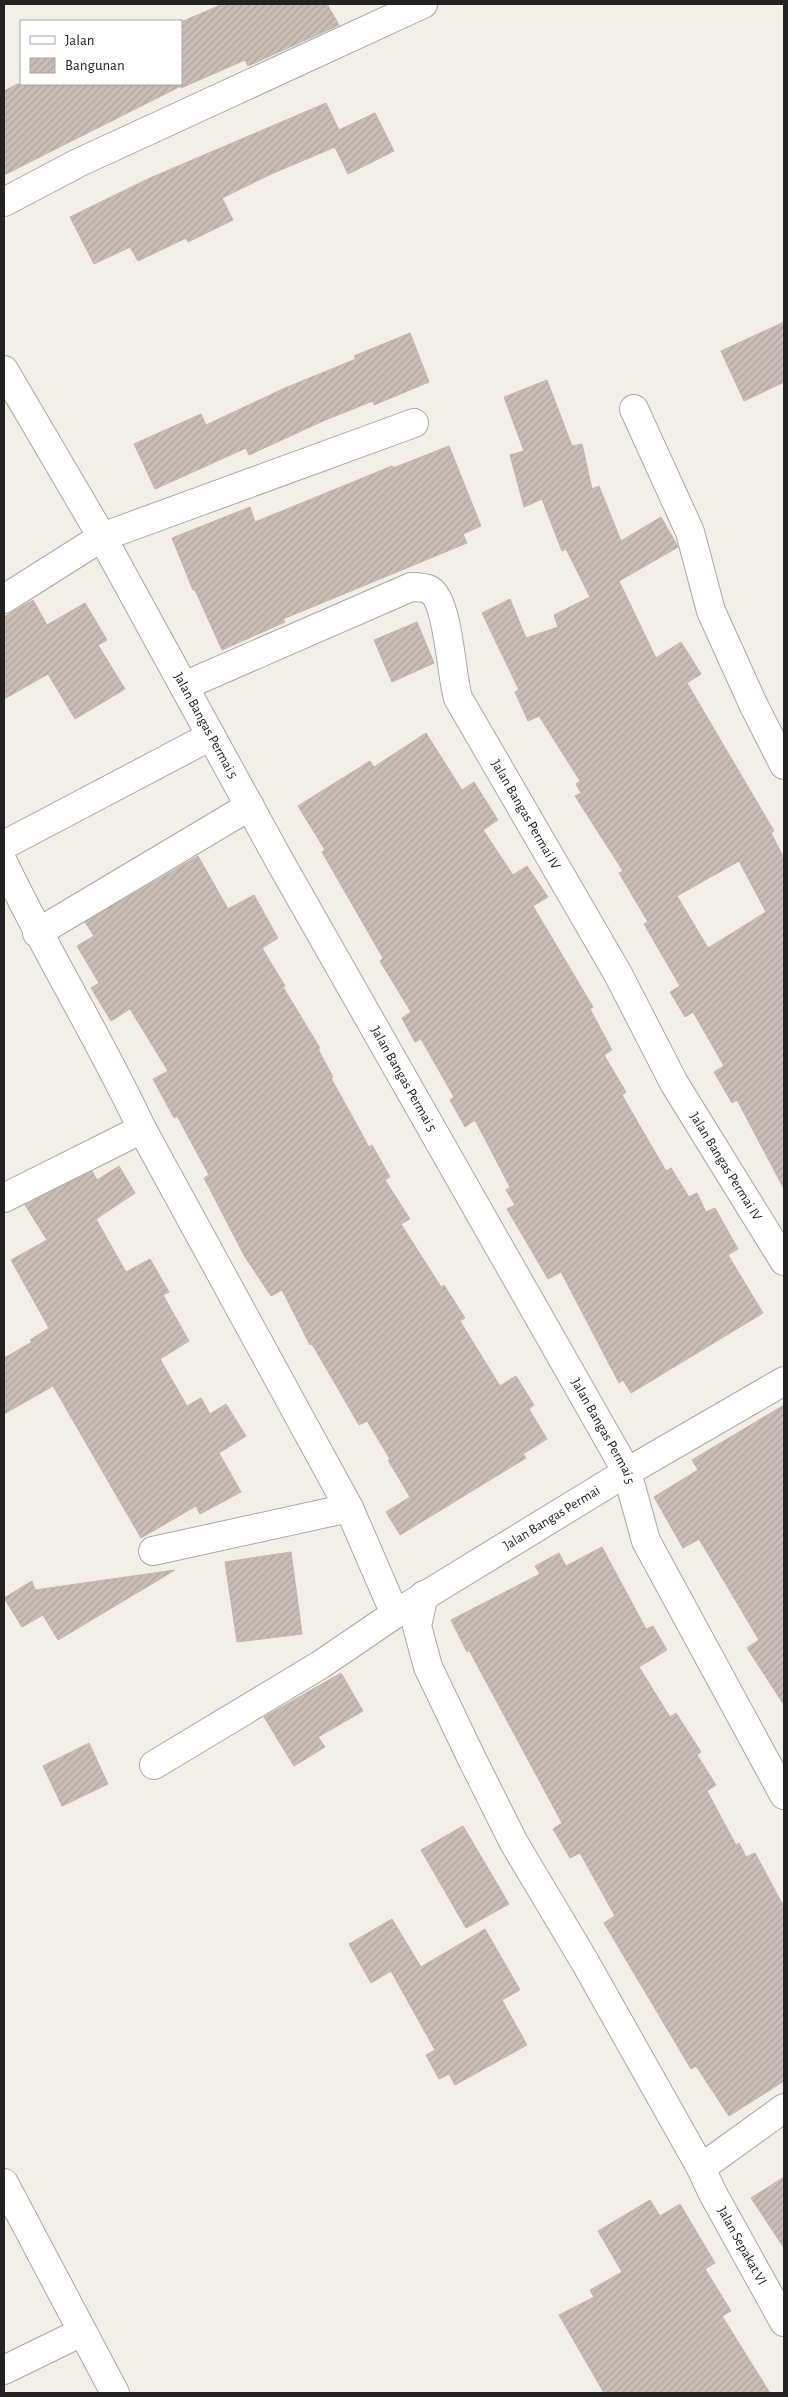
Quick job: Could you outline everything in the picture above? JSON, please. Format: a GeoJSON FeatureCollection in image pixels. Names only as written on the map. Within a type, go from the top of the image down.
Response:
{"type":"FeatureCollection","features":[{"type":"Feature","properties":{"kind":"street"},"geometry":{"type":"LineString","coordinates":[[4,202],[71,167],[424,4]]}},
{"type":"Feature","properties":{"kind":"street","name":"Jalan Bangas Permai 5"},"geometry":{"type":"LineString","coordinates":[[4,370],[12,406],[102,537],[250,806],[627,1472],[646,1541],[784,1795]]}},
{"type":"Feature","properties":{"kind":"street"},"geometry":{"type":"LineString","coordinates":[[634,409],[693,538],[711,611],[754,706],[784,765]]}},
{"type":"Feature","properties":{"kind":"street"},"geometry":{"type":"LineString","coordinates":[[4,598],[102,537],[414,423]]}},
{"type":"Feature","properties":{"kind":"street","name":"Jalan Bangas Permai IV"},"geometry":{"type":"LineString","coordinates":[[184,686],[411,587],[430,590],[436,597],[450,645],[454,685],[458,698],[618,974],[674,1083],[784,1261]]}},
{"type":"Feature","properties":{"kind":"street"},"geometry":{"type":"LineString","coordinates":[[4,845],[211,736]]}},
{"type":"Feature","properties":{"kind":"street"},"geometry":{"type":"LineString","coordinates":[[37,933],[250,806]]}},
{"type":"Feature","properties":{"kind":"street"},"geometry":{"type":"LineString","coordinates":[[4,864],[37,933],[120,1081],[142,1129],[349,1508],[395,1614]]}},
{"type":"Feature","properties":{"kind":"street"},"geometry":{"type":"LineString","coordinates":[[4,1198],[142,1129]]}},
{"type":"Feature","properties":{"kind":"street","name":"Jalan Bangas Permai"},"geometry":{"type":"LineString","coordinates":[[154,1765],[320,1665],[424,1595],[627,1472],[784,1381]]}},
{"type":"Feature","properties":{"kind":"street"},"geometry":{"type":"LineString","coordinates":[[153,1551],[349,1508]]}},
{"type":"Feature","properties":{"kind":"street","name":"Jalan Sepakat VI"},"geometry":{"type":"LineString","coordinates":[[424,1595],[417,1626],[428,1666],[472,1759],[514,1843],[585,1962],[701,2168],[712,2192],[784,2322]]}},
{"type":"Feature","properties":{"kind":"street"},"geometry":{"type":"LineString","coordinates":[[701,2168],[784,2108]]}},
{"type":"Feature","properties":{"kind":"street"},"geometry":{"type":"LineString","coordinates":[[4,2183],[115,2393]]}},
{"type":"Feature","properties":{"kind":"street"},"geometry":{"type":"LineString","coordinates":[[4,2370],[82,2332]]}},
{"type":"Feature","properties":{"kind":"building"},"geometry":{"type":"Polygon","coordinates":[[[223,4],[327,4],[339,25],[248,66],[245,60],[181,88],[181,86],[4,175],[4,91],[18,84],[182,85],[182,22],[223,4]]]}},
{"type":"Feature","properties":{"kind":"building"},"geometry":{"type":"Polygon","coordinates":[[[326,103],[339,130],[375,113],[394,151],[348,174],[335,147],[269,175],[222,198],[233,220],[188,242],[186,238],[138,261],[130,247],[94,264],[70,217],[150,178],[326,103]]]}},
{"type":"Feature","properties":{"kind":"building"},"geometry":{"type":"Polygon","coordinates":[[[784,322],[784,382],[744,401],[721,351],[784,322]]]}},
{"type":"Feature","properties":{"kind":"building"},"geometry":{"type":"Polygon","coordinates":[[[410,333],[429,382],[374,405],[373,401],[323,421],[249,455],[246,448],[155,489],[134,444],[201,414],[206,425],[285,388],[356,359],[354,356],[410,333]]]}},
{"type":"Feature","properties":{"kind":"building"},"geometry":{"type":"Polygon","coordinates":[[[547,380],[572,446],[582,444],[592,489],[599,486],[621,541],[661,517],[678,547],[619,581],[656,658],[681,642],[701,674],[687,683],[774,831],[771,833],[784,858],[784,1189],[737,1100],[732,1103],[714,1072],[724,1066],[693,1012],[685,1017],[670,992],[680,986],[644,924],[648,922],[619,873],[623,871],[575,796],[581,793],[576,784],[580,781],[539,716],[528,721],[515,692],[519,690],[482,613],[510,599],[526,638],[558,627],[554,615],[590,597],[566,549],[562,551],[542,499],[524,507],[510,455],[524,451],[504,397],[547,380]],[[739,861],[677,896],[708,948],[766,912],[739,861]]]}},
{"type":"Feature","properties":{"kind":"building"},"geometry":{"type":"Polygon","coordinates":[[[449,446],[481,526],[463,534],[467,543],[283,619],[285,622],[222,650],[195,590],[193,590],[172,538],[250,507],[255,522],[392,466],[393,468],[449,446]]]}},
{"type":"Feature","properties":{"kind":"building"},"geometry":{"type":"Polygon","coordinates":[[[33,600],[47,625],[85,603],[107,640],[98,645],[125,689],[75,719],[48,674],[4,699],[4,617],[33,600]]]}},
{"type":"Feature","properties":{"kind":"building"},"geometry":{"type":"Polygon","coordinates":[[[417,622],[434,663],[392,682],[374,640],[417,622]]]}},
{"type":"Feature","properties":{"kind":"building"},"geometry":{"type":"Polygon","coordinates":[[[426,733],[462,790],[474,782],[498,820],[483,830],[513,875],[527,866],[548,897],[533,906],[593,1007],[590,1009],[612,1050],[604,1055],[626,1092],[622,1095],[666,1171],[671,1168],[689,1197],[697,1193],[706,1212],[715,1208],[738,1249],[728,1255],[763,1313],[631,1393],[623,1380],[619,1383],[561,1272],[548,1279],[507,1209],[515,1205],[506,1190],[510,1187],[475,1120],[465,1127],[450,1100],[454,1097],[421,1039],[415,1042],[402,1018],[411,1012],[380,961],[383,958],[322,852],[325,850],[298,806],[370,761],[374,767],[426,733]]]}},
{"type":"Feature","properties":{"kind":"building"},"geometry":{"type":"Polygon","coordinates":[[[198,856],[228,909],[254,895],[278,938],[262,948],[320,1048],[318,1049],[333,1077],[331,1078],[369,1147],[372,1145],[390,1177],[385,1180],[410,1219],[401,1224],[441,1287],[444,1285],[465,1318],[460,1321],[500,1386],[516,1376],[534,1405],[529,1409],[547,1439],[523,1454],[526,1458],[400,1535],[386,1512],[410,1497],[388,1460],[390,1459],[367,1421],[359,1425],[312,1344],[310,1345],[282,1290],[271,1296],[245,1257],[204,1178],[209,1175],[177,1116],[174,1118],[153,1079],[168,1071],[130,1009],[111,1021],[91,988],[99,983],[77,946],[94,936],[85,922],[198,856]]]}},
{"type":"Feature","properties":{"kind":"building"},"geometry":{"type":"Polygon","coordinates":[[[119,1166],[135,1193],[96,1219],[126,1272],[150,1259],[169,1292],[163,1295],[189,1341],[160,1359],[187,1406],[201,1398],[210,1414],[226,1404],[246,1436],[219,1453],[241,1492],[200,1514],[196,1506],[141,1538],[53,1386],[4,1414],[4,1358],[32,1342],[30,1340],[49,1328],[11,1260],[47,1240],[25,1205],[92,1171],[97,1180],[119,1166]]]}},
{"type":"Feature","properties":{"kind":"building"},"geometry":{"type":"Polygon","coordinates":[[[784,1405],[784,1705],[747,1648],[759,1640],[699,1539],[683,1548],[654,1497],[698,1470],[692,1460],[784,1405]]]}},
{"type":"Feature","properties":{"kind":"building"},"geometry":{"type":"Polygon","coordinates":[[[602,1547],[646,1629],[653,1626],[667,1650],[639,1667],[670,1717],[676,1713],[701,1752],[697,1755],[716,1785],[707,1791],[736,1845],[739,1843],[746,1857],[755,1853],[784,1907],[784,2081],[729,2116],[696,2066],[691,2069],[604,1923],[615,1916],[580,1853],[570,1858],[553,1829],[562,1823],[451,1620],[540,1574],[535,1566],[559,1553],[566,1566],[602,1547]]]}},
{"type":"Feature","properties":{"kind":"building"},"geometry":{"type":"Polygon","coordinates":[[[291,1552],[302,1634],[237,1642],[225,1562],[291,1552]]]}},
{"type":"Feature","properties":{"kind":"building"},"geometry":{"type":"Polygon","coordinates":[[[175,1570],[58,1640],[43,1615],[22,1627],[4,1598],[32,1581],[35,1590],[175,1570]]]}},
{"type":"Feature","properties":{"kind":"building"},"geometry":{"type":"Polygon","coordinates":[[[341,1673],[363,1711],[318,1737],[325,1747],[294,1766],[264,1717],[341,1673]]]}},
{"type":"Feature","properties":{"kind":"building"},"geometry":{"type":"Polygon","coordinates":[[[89,1743],[108,1784],[62,1806],[43,1766],[89,1743]]]}},
{"type":"Feature","properties":{"kind":"building"},"geometry":{"type":"Polygon","coordinates":[[[463,1826],[509,1904],[466,1928],[421,1850],[463,1826]]]}},
{"type":"Feature","properties":{"kind":"building"},"geometry":{"type":"Polygon","coordinates":[[[392,1919],[421,1967],[485,1929],[520,1990],[502,2000],[527,2045],[455,2085],[449,2074],[439,2079],[426,2055],[435,2050],[391,1971],[371,1983],[349,1944],[392,1919]]]}},
{"type":"Feature","properties":{"kind":"building"},"geometry":{"type":"Polygon","coordinates":[[[784,2177],[784,2248],[751,2198],[784,2177]]]}},
{"type":"Feature","properties":{"kind":"building"},"geometry":{"type":"Polygon","coordinates":[[[650,2200],[660,2216],[680,2204],[715,2263],[705,2269],[731,2311],[722,2316],[770,2393],[604,2393],[559,2315],[594,2297],[590,2290],[622,2272],[598,2231],[650,2200]]]}}]}
